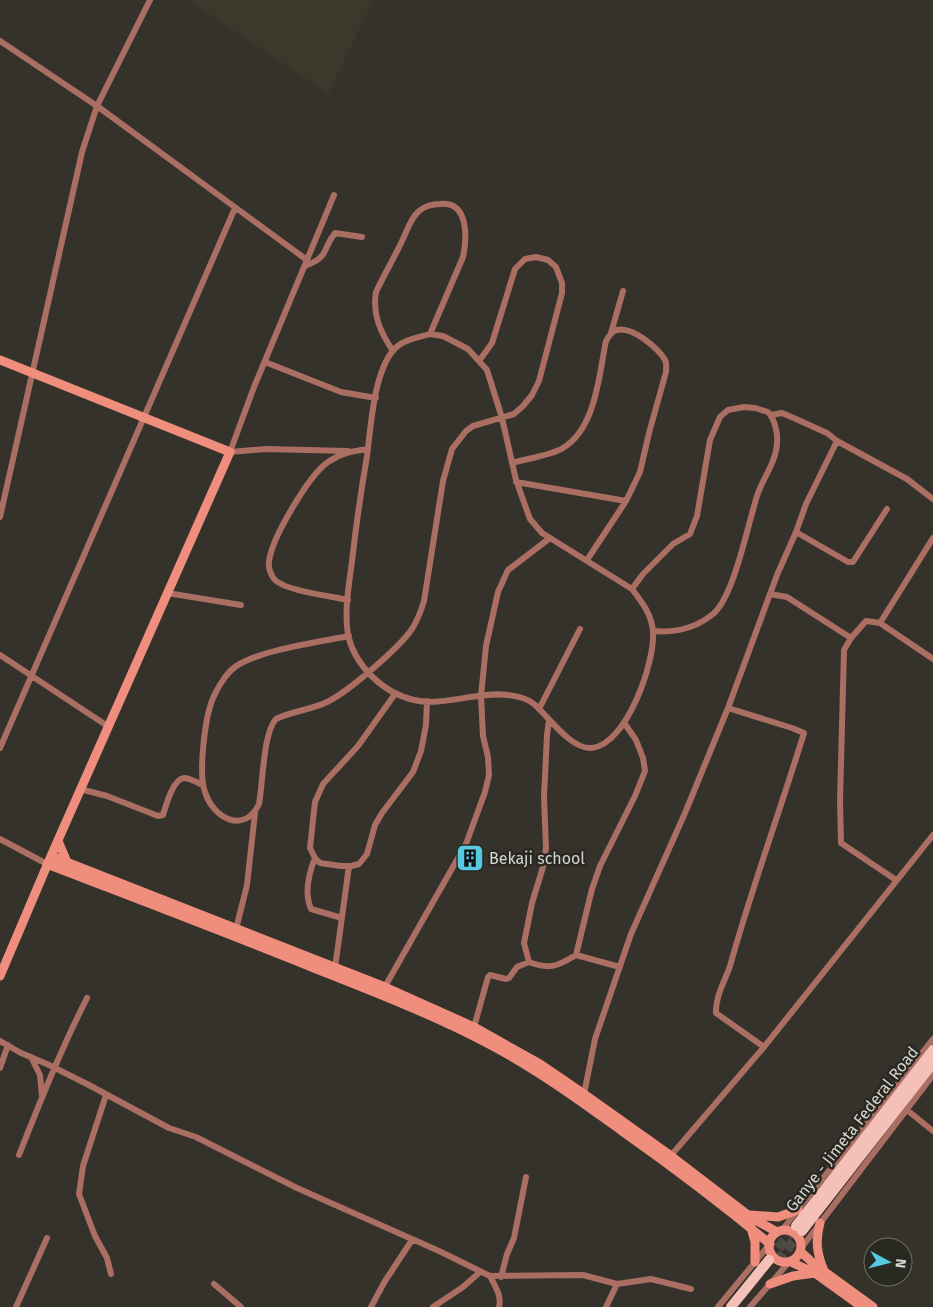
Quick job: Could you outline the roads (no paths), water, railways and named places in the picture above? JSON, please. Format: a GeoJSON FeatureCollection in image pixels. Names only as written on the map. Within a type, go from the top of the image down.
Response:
{"type":"FeatureCollection","features":[{"type":"Feature","properties":{"kind":"main road"},"geometry":{"type":"LineString","coordinates":[[0,360],[230,452],[49,860],[0,976]]}},
{"type":"Feature","properties":{"kind":"main road"},"geometry":{"type":"LineString","coordinates":[[58,841],[66,866]]}},
{"type":"Feature","properties":{"kind":"main road"},"geometry":{"type":"LineString","coordinates":[[49,860],[474,1028],[540,1064],[584,1094],[668,1159],[770,1244]]}},
{"type":"Feature","properties":{"kind":"main road"},"geometry":{"type":"LineString","coordinates":[[42,877],[66,866]]}},
{"type":"Feature","properties":{"kind":"main road"},"geometry":{"type":"LineString","coordinates":[[193,916],[236,928],[335,968],[488,1044],[537,1072],[748,1214],[780,1231],[791,1231],[798,1236],[801,1249],[820,1273],[862,1307]]}},
{"type":"Feature","properties":{"kind":"main road","name":"Ganye - Jimeta Federal Road"},"geometry":{"type":"LineString","coordinates":[[933,1050],[799,1229],[933,1063]]}},
{"type":"Feature","properties":{"kind":"main road"},"geometry":{"type":"LineString","coordinates":[[748,1214],[778,1216],[798,1210]]}},
{"type":"Feature","properties":{"kind":"main road"},"geometry":{"type":"LineString","coordinates":[[820,1223],[817,1248],[820,1273]]}},
{"type":"Feature","properties":{"kind":"main road"},"geometry":{"type":"LineString","coordinates":[[751,1227],[755,1242],[755,1262]]}},
{"type":"Feature","properties":{"kind":"main road"},"geometry":{"type":"LineString","coordinates":[[780,1231],[772,1237],[770,1244],[773,1257],[780,1262],[790,1262],[820,1273],[873,1307]]}},
{"type":"Feature","properties":{"kind":"main road"},"geometry":{"type":"LineString","coordinates":[[790,1262],[796,1258],[801,1249]]}},
{"type":"Feature","properties":{"kind":"main road"},"geometry":{"type":"LineString","coordinates":[[731,1307],[772,1262],[739,1307]]}},
{"type":"Feature","properties":{"kind":"main road"},"geometry":{"type":"LineString","coordinates":[[770,1284],[793,1276],[820,1273]]}},
{"type":"Feature","properties":{"kind":"street"},"geometry":{"type":"LineString","coordinates":[[0,517],[31,372],[82,152],[97,106],[150,0]]}},
{"type":"Feature","properties":{"kind":"street"},"geometry":{"type":"LineString","coordinates":[[0,41],[97,106],[306,263],[318,261],[324,255],[335,233],[362,237]]}},
{"type":"Feature","properties":{"kind":"street"},"geometry":{"type":"LineString","coordinates":[[334,195],[230,452],[266,449],[348,452],[368,449]]}},
{"type":"Feature","properties":{"kind":"street"},"geometry":{"type":"LineString","coordinates":[[393,351],[381,333],[376,317],[374,303],[376,292],[411,220],[420,210],[432,204],[445,203],[456,207],[462,216],[465,244],[463,257],[430,334]]}},
{"type":"Feature","properties":{"kind":"street"},"geometry":{"type":"LineString","coordinates":[[0,748],[235,208]]}},
{"type":"Feature","properties":{"kind":"street"},"geometry":{"type":"LineString","coordinates":[[348,636],[264,655],[246,661],[234,668],[214,696],[206,729],[202,762],[203,785],[210,803],[218,812],[228,818],[245,820],[255,812],[260,804],[267,742],[273,723],[282,716],[318,706],[344,692],[397,646],[411,630],[420,614],[424,601],[443,481],[452,449],[466,431],[473,426],[514,414],[532,395],[539,381],[562,293],[562,283],[556,267],[548,260],[536,257],[524,259],[515,269],[492,343],[479,361]]}},
{"type":"Feature","properties":{"kind":"street"},"geometry":{"type":"LineString","coordinates":[[512,463],[562,450],[574,440],[583,428],[594,403],[606,341],[611,333],[623,291]]}},
{"type":"Feature","properties":{"kind":"street"},"geometry":{"type":"LineString","coordinates":[[587,560],[626,501],[640,472],[666,372],[666,362],[657,350],[642,337],[630,331],[618,330],[611,333]]}},
{"type":"Feature","properties":{"kind":"street"},"geometry":{"type":"LineString","coordinates":[[430,334],[454,340],[468,349],[487,370],[502,418],[512,463],[516,482],[530,519],[542,533],[632,589],[650,616],[653,630],[653,648],[650,664],[624,724],[604,744],[590,748],[579,745],[566,736],[524,698],[506,695],[417,701],[396,694],[383,686],[368,672],[355,654],[348,636],[349,580],[376,398],[382,368],[400,344],[430,334]]}},
{"type":"Feature","properties":{"kind":"street"},"geometry":{"type":"LineString","coordinates":[[265,362],[342,392],[376,398]]}},
{"type":"Feature","properties":{"kind":"street"},"geometry":{"type":"LineString","coordinates":[[632,589],[643,574],[673,544],[690,534],[697,516],[710,440],[720,417],[728,410],[744,407],[765,410],[771,415],[778,433],[777,446],[758,492],[736,569],[722,604],[714,613],[688,628],[667,632],[653,630]]}},
{"type":"Feature","properties":{"kind":"street"},"geometry":{"type":"LineString","coordinates":[[771,415],[782,413],[828,434],[837,441],[907,479],[933,499]]}},
{"type":"Feature","properties":{"kind":"street"},"geometry":{"type":"LineString","coordinates":[[584,1094],[596,1039],[631,934],[728,708],[806,504],[837,441]]}},
{"type":"Feature","properties":{"kind":"street"},"geometry":{"type":"LineString","coordinates":[[348,452],[327,462],[310,481],[293,505],[271,552],[268,565],[276,581],[287,586],[348,600]]}},
{"type":"Feature","properties":{"kind":"street"},"geometry":{"type":"LineString","coordinates":[[516,482],[626,501]]}},
{"type":"Feature","properties":{"kind":"street"},"geometry":{"type":"LineString","coordinates":[[796,532],[848,562],[853,562],[887,509]]}},
{"type":"Feature","properties":{"kind":"street"},"geometry":{"type":"LineString","coordinates":[[383,991],[466,844],[479,812],[489,775],[488,757],[483,736],[480,696],[486,646],[503,577],[508,570],[550,538]]}},
{"type":"Feature","properties":{"kind":"street"},"geometry":{"type":"LineString","coordinates":[[880,623],[933,538]]}},
{"type":"Feature","properties":{"kind":"street"},"geometry":{"type":"LineString","coordinates":[[167,593],[241,605]]}},
{"type":"Feature","properties":{"kind":"street"},"geometry":{"type":"LineString","coordinates":[[770,594],[787,597],[851,638]]}},
{"type":"Feature","properties":{"kind":"street"},"geometry":{"type":"LineString","coordinates":[[896,880],[841,843],[840,801],[844,650],[851,638],[866,621],[880,623],[933,659]]}},
{"type":"Feature","properties":{"kind":"street"},"geometry":{"type":"LineString","coordinates":[[538,709],[580,629]]}},
{"type":"Feature","properties":{"kind":"street"},"geometry":{"type":"LineString","coordinates":[[0,655],[109,727]]}},
{"type":"Feature","properties":{"kind":"street"},"geometry":{"type":"LineString","coordinates":[[396,694],[358,746],[323,784],[315,802],[310,848],[320,863],[349,866],[360,864],[367,854],[375,825],[413,772],[422,751],[427,701]]}},
{"type":"Feature","properties":{"kind":"street"},"geometry":{"type":"LineString","coordinates":[[728,708],[804,733],[716,1006],[716,1013],[764,1047]]}},
{"type":"Feature","properties":{"kind":"street"},"geometry":{"type":"LineString","coordinates":[[529,962],[524,943],[546,848],[544,796],[546,735],[549,720]]}},
{"type":"Feature","properties":{"kind":"street"},"geometry":{"type":"LineString","coordinates":[[474,1028],[488,977],[494,975],[506,979],[509,978],[517,967],[529,962],[538,966],[551,967],[562,964],[576,955],[592,889],[600,866],[635,796],[645,771],[643,758],[636,740],[624,724]]}},
{"type":"Feature","properties":{"kind":"street"},"geometry":{"type":"LineString","coordinates":[[80,790],[108,796],[160,816],[163,814],[175,784],[181,780],[189,779],[203,785]]}},
{"type":"Feature","properties":{"kind":"street"},"geometry":{"type":"LineString","coordinates":[[236,928],[247,885],[255,812]]}},
{"type":"Feature","properties":{"kind":"street"},"geometry":{"type":"LineString","coordinates":[[668,1159],[764,1047],[933,834]]}},
{"type":"Feature","properties":{"kind":"street"},"geometry":{"type":"LineString","coordinates":[[0,839],[32,856],[49,860]]}},
{"type":"Feature","properties":{"kind":"street"},"geometry":{"type":"LineString","coordinates":[[315,858],[309,879],[307,898],[309,906],[311,909],[342,918]]}},
{"type":"Feature","properties":{"kind":"street"},"geometry":{"type":"LineString","coordinates":[[335,968],[349,866]]}},
{"type":"Feature","properties":{"kind":"street"},"geometry":{"type":"LineString","coordinates":[[576,955],[620,967]]}},
{"type":"Feature","properties":{"kind":"street"},"geometry":{"type":"LineString","coordinates":[[19,1155],[42,1096],[55,1069],[64,1042],[87,998]]}},
{"type":"Feature","properties":{"kind":"street"},"geometry":{"type":"LineString","coordinates":[[780,1231],[933,1039]]}},
{"type":"Feature","properties":{"kind":"street"},"geometry":{"type":"LineString","coordinates":[[0,1041],[169,1128],[196,1137],[298,1188],[490,1276],[584,1275],[617,1284],[651,1279],[691,1289]]}},
{"type":"Feature","properties":{"kind":"street"},"geometry":{"type":"LineString","coordinates":[[0,1068],[8,1045]]}},
{"type":"Feature","properties":{"kind":"street"},"geometry":{"type":"LineString","coordinates":[[31,1057],[40,1075],[42,1096]]}},
{"type":"Feature","properties":{"kind":"street"},"geometry":{"type":"LineString","coordinates":[[801,1249],[933,1075]]}},
{"type":"Feature","properties":{"kind":"street"},"geometry":{"type":"LineString","coordinates":[[106,1095],[83,1166],[79,1194],[95,1236],[107,1258],[111,1274]]}},
{"type":"Feature","properties":{"kind":"street"},"geometry":{"type":"LineString","coordinates":[[907,1110],[933,1131]]}},
{"type":"Feature","properties":{"kind":"street"},"geometry":{"type":"LineString","coordinates":[[501,1277],[514,1238],[526,1177]]}},
{"type":"Feature","properties":{"kind":"street"},"geometry":{"type":"LineString","coordinates":[[16,1307],[47,1238]]}},
{"type":"Feature","properties":{"kind":"street"},"geometry":{"type":"LineString","coordinates":[[372,1307],[385,1281],[412,1240]]}},
{"type":"Feature","properties":{"kind":"street"},"geometry":{"type":"LineString","coordinates":[[718,1307],[770,1244]]}},
{"type":"Feature","properties":{"kind":"street"},"geometry":{"type":"LineString","coordinates":[[750,1307],[790,1262]]}},
{"type":"Feature","properties":{"kind":"street"},"geometry":{"type":"LineString","coordinates":[[433,1307],[463,1287],[480,1272]]}},
{"type":"Feature","properties":{"kind":"street"},"geometry":{"type":"LineString","coordinates":[[490,1276],[501,1301],[499,1307]]}},
{"type":"Feature","properties":{"kind":"street"},"geometry":{"type":"LineString","coordinates":[[214,1284],[241,1307]]}},
{"type":"Feature","properties":{"kind":"street"},"geometry":{"type":"LineString","coordinates":[[606,1307],[617,1284]]}},
{"type":"Feature","properties":{"kind":"tunnel"},"geometry":{"type":"LineString","coordinates":[[769,1260],[796,1226]]}},
{"type":"Feature","properties":{"kind":"tunnel"},"geometry":{"type":"LineString","coordinates":[[777,1261],[802,1231]]}},
{"type":"Feature","properties":{"kind":"place","name":"Bekaji school"},"geometry":{"type":"Point","coordinates":[470,858]}}]}
